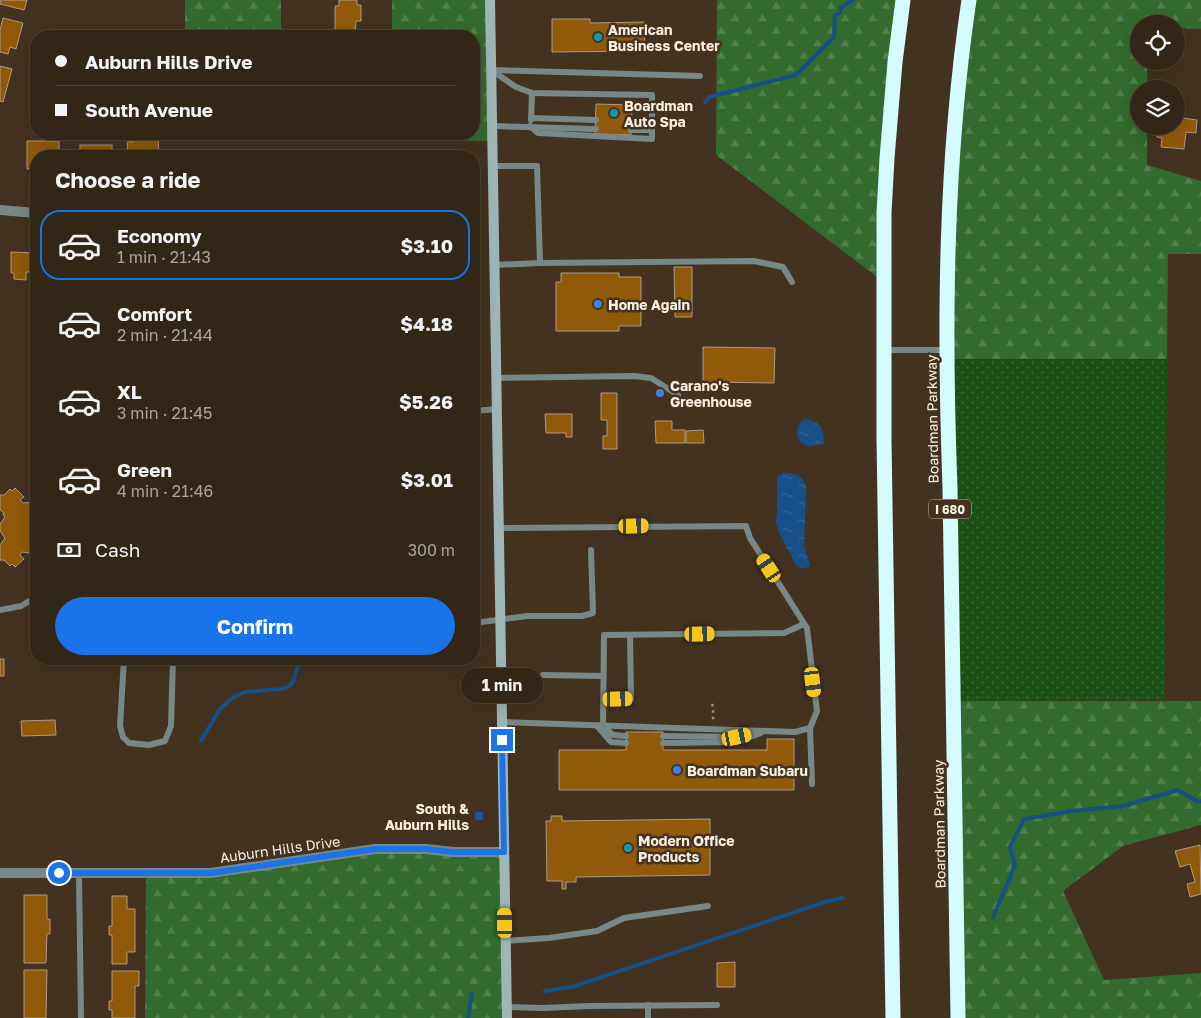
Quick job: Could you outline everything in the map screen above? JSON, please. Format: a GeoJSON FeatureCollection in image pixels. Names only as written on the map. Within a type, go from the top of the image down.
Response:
{"type":"FeatureCollection","features":[{"type":"Feature","properties":{"kind":"highway"},"geometry":{"type":"LineString","coordinates":[[893,1018],[884,467],[884,213],[887,158],[903,0]]}},
{"type":"Feature","properties":{"kind":"highway","name":"Boardman Parkway"},"geometry":{"type":"LineString","coordinates":[[958,1018],[947,350],[949,226],[953,142],[968,0]]}},
{"type":"Feature","properties":{"kind":"main road"},"geometry":{"type":"LineString","coordinates":[[490,0],[507,1013]]}},
{"type":"Feature","properties":{"kind":"street"},"geometry":{"type":"LineString","coordinates":[[0,210],[30,212]]}},
{"type":"Feature","properties":{"kind":"street","name":"Auburn Hills Drive"},"geometry":{"type":"LineString","coordinates":[[0,873],[211,873],[375,849],[504,852]]}},
{"type":"Feature","properties":{"kind":"lane"},"geometry":{"type":"LineString","coordinates":[[491,70],[700,76]]}},
{"type":"Feature","properties":{"kind":"lane"},"geometry":{"type":"LineString","coordinates":[[491,70],[516,87],[532,93],[652,96],[652,140],[538,133],[530,126]]}},
{"type":"Feature","properties":{"kind":"lane"},"geometry":{"type":"LineString","coordinates":[[530,126],[532,93]]}},
{"type":"Feature","properties":{"kind":"lane"},"geometry":{"type":"LineString","coordinates":[[531,118],[596,120]]}},
{"type":"Feature","properties":{"kind":"lane"},"geometry":{"type":"LineString","coordinates":[[631,121],[652,121]]}},
{"type":"Feature","properties":{"kind":"lane"},"geometry":{"type":"LineString","coordinates":[[492,126],[596,129]]}},
{"type":"Feature","properties":{"kind":"lane"},"geometry":{"type":"LineString","coordinates":[[631,130],[652,130]]}},
{"type":"Feature","properties":{"kind":"lane"},"geometry":{"type":"LineString","coordinates":[[492,166],[538,166],[540,263]]}},
{"type":"Feature","properties":{"kind":"lane"},"geometry":{"type":"LineString","coordinates":[[494,265],[754,261],[783,266],[792,282]]}},
{"type":"Feature","properties":{"kind":"lane"},"geometry":{"type":"LineString","coordinates":[[884,350],[947,350]]}},
{"type":"Feature","properties":{"kind":"lane"},"geometry":{"type":"LineString","coordinates":[[496,378],[634,376],[651,378],[678,395]]}},
{"type":"Feature","properties":{"kind":"lane"},"geometry":{"type":"LineString","coordinates":[[480,410],[497,409]]}},
{"type":"Feature","properties":{"kind":"lane"},"geometry":{"type":"LineString","coordinates":[[499,528],[746,526],[750,538],[807,628],[817,711],[810,728],[812,784]]}},
{"type":"Feature","properties":{"kind":"lane"},"geometry":{"type":"LineString","coordinates":[[480,622],[527,616],[582,616],[593,613],[591,550]]}},
{"type":"Feature","properties":{"kind":"lane"},"geometry":{"type":"LineString","coordinates":[[0,610],[20,606],[30,600]]}},
{"type":"Feature","properties":{"kind":"lane"},"geometry":{"type":"LineString","coordinates":[[626,739],[611,742],[600,726],[603,699],[604,635],[784,633],[804,624]]}},
{"type":"Feature","properties":{"kind":"lane"},"geometry":{"type":"LineString","coordinates":[[603,699],[630,699],[630,635]]}},
{"type":"Feature","properties":{"kind":"lane"},"geometry":{"type":"LineString","coordinates":[[124,665],[120,726],[123,737],[129,744],[150,745],[165,741],[171,726],[174,665]]}},
{"type":"Feature","properties":{"kind":"lane"},"geometry":{"type":"LineString","coordinates":[[543,675],[603,676]]}},
{"type":"Feature","properties":{"kind":"lane"},"geometry":{"type":"LineString","coordinates":[[502,722],[795,732],[810,728]]}},
{"type":"Feature","properties":{"kind":"lane"},"geometry":{"type":"LineString","coordinates":[[663,740],[737,737],[764,731]]}},
{"type":"Feature","properties":{"kind":"lane"},"geometry":{"type":"LineString","coordinates":[[79,873],[80,1018]]}},
{"type":"Feature","properties":{"kind":"lane"},"geometry":{"type":"LineString","coordinates":[[505,941],[549,938],[597,930],[624,918],[708,906]]}},
{"type":"Feature","properties":{"kind":"lane"},"geometry":{"type":"LineString","coordinates":[[507,1013],[542,1008],[589,1006],[717,1005]]}},
{"type":"Feature","properties":{"kind":"lane"},"geometry":{"type":"LineString","coordinates":[[648,1006],[648,1018]]}},
{"type":"Feature","properties":{"kind":"path"},"geometry":{"type":"LineString","coordinates":[[712,704],[713,713]]}},
{"type":"Feature","properties":{"kind":"green space"},"geometry":{"type":"Polygon","coordinates":[[[185,0],[281,0],[281,30],[185,30],[185,0]]]}},
{"type":"Feature","properties":{"kind":"green space"},"geometry":{"type":"Polygon","coordinates":[[[392,0],[490,0],[492,141],[378,140],[480,140],[480,30],[392,30],[392,0]]]}},
{"type":"Feature","properties":{"kind":"green space"},"geometry":{"type":"Polygon","coordinates":[[[717,0],[903,0],[885,283],[716,155],[717,0]]]}},
{"type":"Feature","properties":{"kind":"green space"},"geometry":{"type":"Polygon","coordinates":[[[969,0],[1201,0],[1201,29],[1185,28],[1185,15],[1130,15],[1130,70],[1147,70],[1147,80],[1130,80],[1130,135],[1147,135],[1147,165],[1201,181],[1201,254],[1168,254],[1167,359],[947,359],[969,0]]]}},
{"type":"Feature","properties":{"kind":"green space"},"geometry":{"type":"Polygon","coordinates":[[[947,359],[1167,360],[1165,700],[953,701],[947,359]]]}},
{"type":"Feature","properties":{"kind":"green space"},"geometry":{"type":"Polygon","coordinates":[[[953,701],[1201,701],[1201,825],[1123,846],[1063,891],[1104,980],[1201,973],[1201,1018],[958,1018],[953,701]]]}},
{"type":"Feature","properties":{"kind":"green space"},"geometry":{"type":"Polygon","coordinates":[[[375,849],[504,852],[507,1018],[145,1018],[146,873],[211,873],[375,849]]]}},
{"type":"Feature","properties":{"kind":"water"},"geometry":{"type":"Polygon","coordinates":[[[804,419],[813,421],[820,426],[824,443],[811,446],[799,440],[797,436],[798,427],[804,419]]]}},
{"type":"Feature","properties":{"kind":"water"},"geometry":{"type":"Polygon","coordinates":[[[783,473],[801,477],[806,488],[804,545],[810,566],[802,569],[796,565],[776,522],[777,476],[783,473]]]}},
{"type":"Feature","properties":{"kind":"building"},"geometry":{"type":"Polygon","coordinates":[[[1,0],[27,0],[24,10],[0,4],[1,0]]]}},
{"type":"Feature","properties":{"kind":"building"},"geometry":{"type":"Polygon","coordinates":[[[339,0],[357,0],[357,5],[361,5],[361,21],[356,21],[355,30],[335,30],[335,6],[339,6],[339,0]]]}},
{"type":"Feature","properties":{"kind":"building"},"geometry":{"type":"Polygon","coordinates":[[[3,18],[23,23],[16,49],[10,47],[8,54],[0,52],[0,30],[3,18]]]}},
{"type":"Feature","properties":{"kind":"building","name":"American Business Center"},"geometry":{"type":"Polygon","coordinates":[[[552,19],[590,19],[590,23],[644,22],[645,51],[552,52],[552,19]]]}},
{"type":"Feature","properties":{"kind":"building"},"geometry":{"type":"Polygon","coordinates":[[[0,66],[12,69],[3,102],[0,101],[0,66]]]}},
{"type":"Feature","properties":{"kind":"building","name":"Boardman Auto Spa"},"geometry":{"type":"Polygon","coordinates":[[[596,104],[632,105],[631,135],[595,134],[596,104]]]}},
{"type":"Feature","properties":{"kind":"building"},"geometry":{"type":"Polygon","coordinates":[[[1185,118],[1197,120],[1196,133],[1186,132],[1184,149],[1161,147],[1162,138],[1157,137],[1157,135],[1185,135],[1185,118]]]}},
{"type":"Feature","properties":{"kind":"building"},"geometry":{"type":"Polygon","coordinates":[[[133,140],[158,140],[159,150],[128,150],[127,142],[133,142],[133,140]]]}},
{"type":"Feature","properties":{"kind":"building"},"geometry":{"type":"Polygon","coordinates":[[[27,141],[59,141],[59,150],[30,150],[30,169],[27,169],[27,141]]]}},
{"type":"Feature","properties":{"kind":"building"},"geometry":{"type":"Polygon","coordinates":[[[80,145],[112,145],[112,150],[80,150],[80,145]]]}},
{"type":"Feature","properties":{"kind":"building"},"geometry":{"type":"Polygon","coordinates":[[[11,252],[30,253],[30,272],[26,272],[26,280],[14,279],[14,273],[11,273],[11,252]]]}},
{"type":"Feature","properties":{"kind":"building"},"geometry":{"type":"Polygon","coordinates":[[[674,267],[692,267],[692,317],[675,317],[674,267]]]}},
{"type":"Feature","properties":{"kind":"building","name":"Home Again"},"geometry":{"type":"Polygon","coordinates":[[[561,273],[619,273],[619,277],[641,277],[641,326],[619,326],[619,331],[556,331],[556,282],[561,282],[561,273]]]}},
{"type":"Feature","properties":{"kind":"building"},"geometry":{"type":"Polygon","coordinates":[[[703,347],[775,348],[774,383],[703,382],[703,347]]]}},
{"type":"Feature","properties":{"kind":"building"},"geometry":{"type":"Polygon","coordinates":[[[601,393],[617,393],[617,449],[603,449],[603,436],[607,436],[607,420],[601,420],[601,393]]]}},
{"type":"Feature","properties":{"kind":"building"},"geometry":{"type":"Polygon","coordinates":[[[545,414],[572,414],[572,437],[566,437],[566,433],[546,433],[545,414]]]}},
{"type":"Feature","properties":{"kind":"building"},"geometry":{"type":"Polygon","coordinates":[[[655,421],[672,421],[672,430],[685,430],[685,443],[656,443],[655,421]]]}},
{"type":"Feature","properties":{"kind":"building"},"geometry":{"type":"Polygon","coordinates":[[[703,430],[704,443],[686,443],[686,431],[703,430]]]}},
{"type":"Feature","properties":{"kind":"building"},"geometry":{"type":"Polygon","coordinates":[[[15,488],[24,497],[20,500],[23,503],[30,502],[30,553],[22,552],[20,555],[24,559],[15,567],[12,564],[10,566],[4,560],[0,560],[0,545],[5,538],[0,531],[0,524],[5,517],[4,513],[0,510],[0,495],[4,495],[10,489],[12,491],[15,488]]]}},
{"type":"Feature","properties":{"kind":"building"},"geometry":{"type":"Polygon","coordinates":[[[0,659],[4,659],[4,676],[0,676],[0,659]]]}},
{"type":"Feature","properties":{"kind":"building"},"geometry":{"type":"Polygon","coordinates":[[[55,720],[56,735],[22,736],[21,721],[55,720]]]}},
{"type":"Feature","properties":{"kind":"building","name":"Boardman Subaru"},"geometry":{"type":"Polygon","coordinates":[[[626,732],[663,732],[663,750],[767,750],[767,739],[794,739],[794,790],[559,790],[559,750],[626,750],[626,732]]]}},
{"type":"Feature","properties":{"kind":"building","name":"Modern Office Products"},"geometry":{"type":"Polygon","coordinates":[[[551,816],[562,816],[562,821],[710,819],[710,875],[576,877],[576,882],[566,882],[566,889],[562,889],[562,881],[547,881],[546,821],[551,821],[551,816]]]}},
{"type":"Feature","properties":{"kind":"building"},"geometry":{"type":"Polygon","coordinates":[[[1200,845],[1201,894],[1190,897],[1187,884],[1195,882],[1190,864],[1180,867],[1175,851],[1200,845]]]}},
{"type":"Feature","properties":{"kind":"building"},"geometry":{"type":"Polygon","coordinates":[[[24,895],[47,895],[47,919],[50,919],[50,934],[47,934],[46,963],[24,963],[24,895]]]}},
{"type":"Feature","properties":{"kind":"building"},"geometry":{"type":"Polygon","coordinates":[[[112,896],[127,896],[127,909],[135,909],[135,952],[127,952],[127,964],[112,964],[112,935],[109,935],[109,926],[112,926],[112,896]]]}},
{"type":"Feature","properties":{"kind":"building"},"geometry":{"type":"Polygon","coordinates":[[[735,962],[735,987],[717,987],[717,963],[735,962]]]}},
{"type":"Feature","properties":{"kind":"building"},"geometry":{"type":"Polygon","coordinates":[[[24,970],[47,970],[46,1018],[24,1018],[24,970]]]}},
{"type":"Feature","properties":{"kind":"building"},"geometry":{"type":"Polygon","coordinates":[[[112,971],[139,971],[139,986],[135,986],[135,1018],[112,1018],[112,1010],[109,1010],[109,1001],[112,1001],[112,971]]]}},
{"type":"Feature","properties":{"kind":"waterway"},"geometry":{"type":"LineString","coordinates":[[705,102],[709,97],[796,75],[834,37],[835,16],[840,12],[840,8],[853,0]]}},
{"type":"Feature","properties":{"kind":"waterway"},"geometry":{"type":"LineString","coordinates":[[201,741],[220,709],[232,698],[245,692],[288,687],[293,682],[298,665]]}},
{"type":"Feature","properties":{"kind":"waterway"},"geometry":{"type":"LineString","coordinates":[[993,918],[1015,865],[1010,847],[1024,819],[1072,811],[1123,806],[1178,790],[1198,802],[1201,801]]}},
{"type":"Feature","properties":{"kind":"waterway"},"geometry":{"type":"LineString","coordinates":[[545,991],[572,987],[825,902],[843,898]]}},
{"type":"Feature","properties":{"kind":"waterway"},"geometry":{"type":"LineString","coordinates":[[468,1018],[472,993]]}},
{"type":"Feature","properties":{"kind":"place","name":"American Business Center"},"geometry":{"type":"Point","coordinates":[598,37]}},
{"type":"Feature","properties":{"kind":"place","name":"Boardman Auto Spa"},"geometry":{"type":"Point","coordinates":[614,113]}},
{"type":"Feature","properties":{"kind":"place","name":"Home Again"},"geometry":{"type":"Point","coordinates":[598,304]}},
{"type":"Feature","properties":{"kind":"place","name":"Carano's Greenhouse"},"geometry":{"type":"Point","coordinates":[660,393]}},
{"type":"Feature","properties":{"kind":"place","name":"Boardman Subaru"},"geometry":{"type":"Point","coordinates":[677,770]}},
{"type":"Feature","properties":{"kind":"place","name":"South & Auburn Hills"},"geometry":{"type":"Point","coordinates":[479,816]}},
{"type":"Feature","properties":{"kind":"place","name":"Modern Office Products"},"geometry":{"type":"Point","coordinates":[628,848]}},
{"type":"Feature","properties":{"kind":"route"},"geometry":{"type":"LineString","coordinates":[[59,873],[211,873],[375,849],[504,852],[502,740]]}}]}
